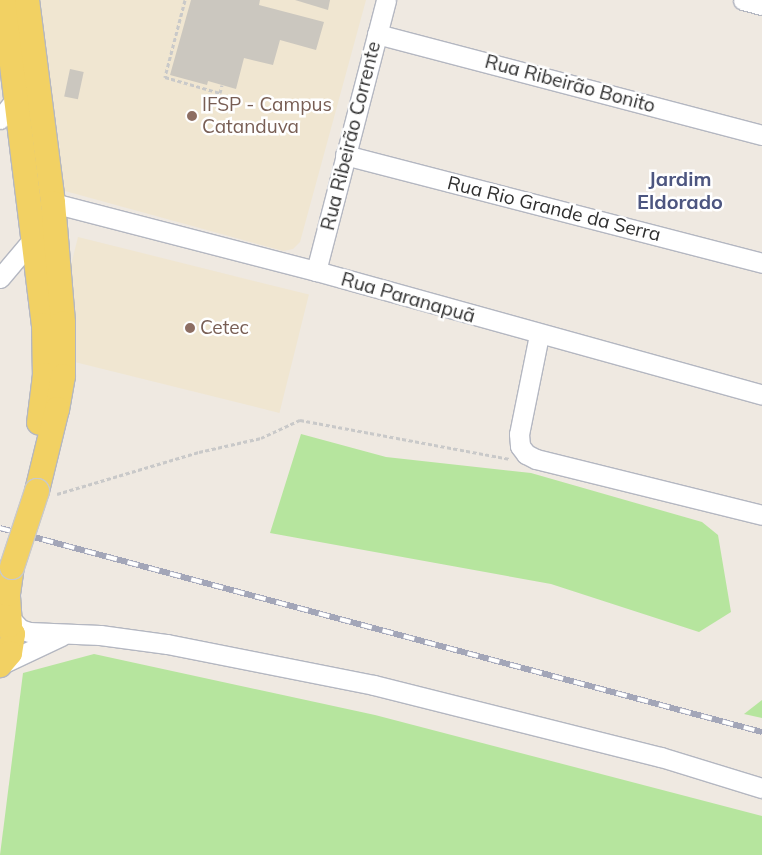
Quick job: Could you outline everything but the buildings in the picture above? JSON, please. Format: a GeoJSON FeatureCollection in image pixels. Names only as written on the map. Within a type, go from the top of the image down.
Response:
{"type":"FeatureCollection","features":[{"type":"Feature","properties":{"kind":"main road"},"geometry":{"type":"LineString","coordinates":[[4,0],[35,275],[44,325],[45,375],[36,438],[32,493]]}},
{"type":"Feature","properties":{"kind":"main road"},"geometry":{"type":"LineString","coordinates":[[0,665],[13,644],[6,619],[8,594],[5,566],[50,444],[63,376],[63,323],[53,203],[26,0]]}},
{"type":"Feature","properties":{"kind":"street","name":"Rua Ribeirão Corrente"},"geometry":{"type":"LineString","coordinates":[[316,271],[386,0]]}},
{"type":"Feature","properties":{"kind":"street"},"geometry":{"type":"LineString","coordinates":[[743,0],[762,5]]}},
{"type":"Feature","properties":{"kind":"street","name":"Rua Ribeirão Bonito"},"geometry":{"type":"LineString","coordinates":[[377,34],[762,135]]}},
{"type":"Feature","properties":{"kind":"street"},"geometry":{"type":"LineString","coordinates":[[0,119],[15,100]]}},
{"type":"Feature","properties":{"kind":"street","name":"Rua Rio Grande da Serra"},"geometry":{"type":"LineString","coordinates":[[345,155],[762,263]]}},
{"type":"Feature","properties":{"kind":"street","name":"Rua Paranapuã"},"geometry":{"type":"LineString","coordinates":[[53,203],[316,271],[539,335],[762,395]]}},
{"type":"Feature","properties":{"kind":"street"},"geometry":{"type":"LineString","coordinates":[[0,278],[32,240]]}},
{"type":"Feature","properties":{"kind":"street"},"geometry":{"type":"LineString","coordinates":[[0,278],[15,274],[35,275]]}},
{"type":"Feature","properties":{"kind":"street"},"geometry":{"type":"LineString","coordinates":[[539,335],[519,434],[520,446],[536,459],[762,515]]}},
{"type":"Feature","properties":{"kind":"street"},"geometry":{"type":"LineString","coordinates":[[6,619],[20,629],[29,632],[100,635],[167,644],[374,685],[661,757],[762,788]]}},
{"type":"Feature","properties":{"kind":"street"},"geometry":{"type":"LineString","coordinates":[[0,665],[66,634]]}},
{"type":"Feature","properties":{"kind":"path"},"geometry":{"type":"LineString","coordinates":[[185,0],[165,77],[220,92],[222,85]]}},
{"type":"Feature","properties":{"kind":"path"},"geometry":{"type":"LineString","coordinates":[[32,493],[261,438],[300,420],[459,451],[522,461],[536,459]]}},
{"type":"Feature","properties":{"kind":"shaded area","name":"IFSP - Campus Catanduva"},"geometry":{"type":"Polygon","coordinates":[[[38,0],[366,0],[300,242],[293,249],[283,251],[65,191],[59,185],[38,0]]]}},
{"type":"Feature","properties":{"kind":"shaded area","name":"Cetec"},"geometry":{"type":"Polygon","coordinates":[[[78,237],[309,295],[279,413],[48,355],[78,237]]]}},
{"type":"Feature","properties":{"kind":"green space"},"geometry":{"type":"Polygon","coordinates":[[[301,434],[386,457],[531,473],[702,522],[718,535],[731,612],[699,632],[551,584],[270,533],[301,434]]]}},
{"type":"Feature","properties":{"kind":"green space"},"geometry":{"type":"Polygon","coordinates":[[[94,654],[375,715],[762,816],[762,855],[0,855],[23,673],[94,654]]]}},
{"type":"Feature","properties":{"kind":"green space"},"geometry":{"type":"Polygon","coordinates":[[[762,700],[762,718],[744,714],[762,700]]]}},
{"type":"Feature","properties":{"kind":"railway"},"geometry":{"type":"LineString","coordinates":[[0,528],[762,732]]}},
{"type":"Feature","properties":{"kind":"place","name":"IFSP - Campus Catanduva"},"geometry":{"type":"Point","coordinates":[192,116]}},
{"type":"Feature","properties":{"kind":"place","name":"Cetec"},"geometry":{"type":"Point","coordinates":[190,328]}},
{"type":"Feature","properties":{"kind":"district","name":"Jardim Eldorado"},"geometry":{"type":"Point","coordinates":[680,190]}}]}
